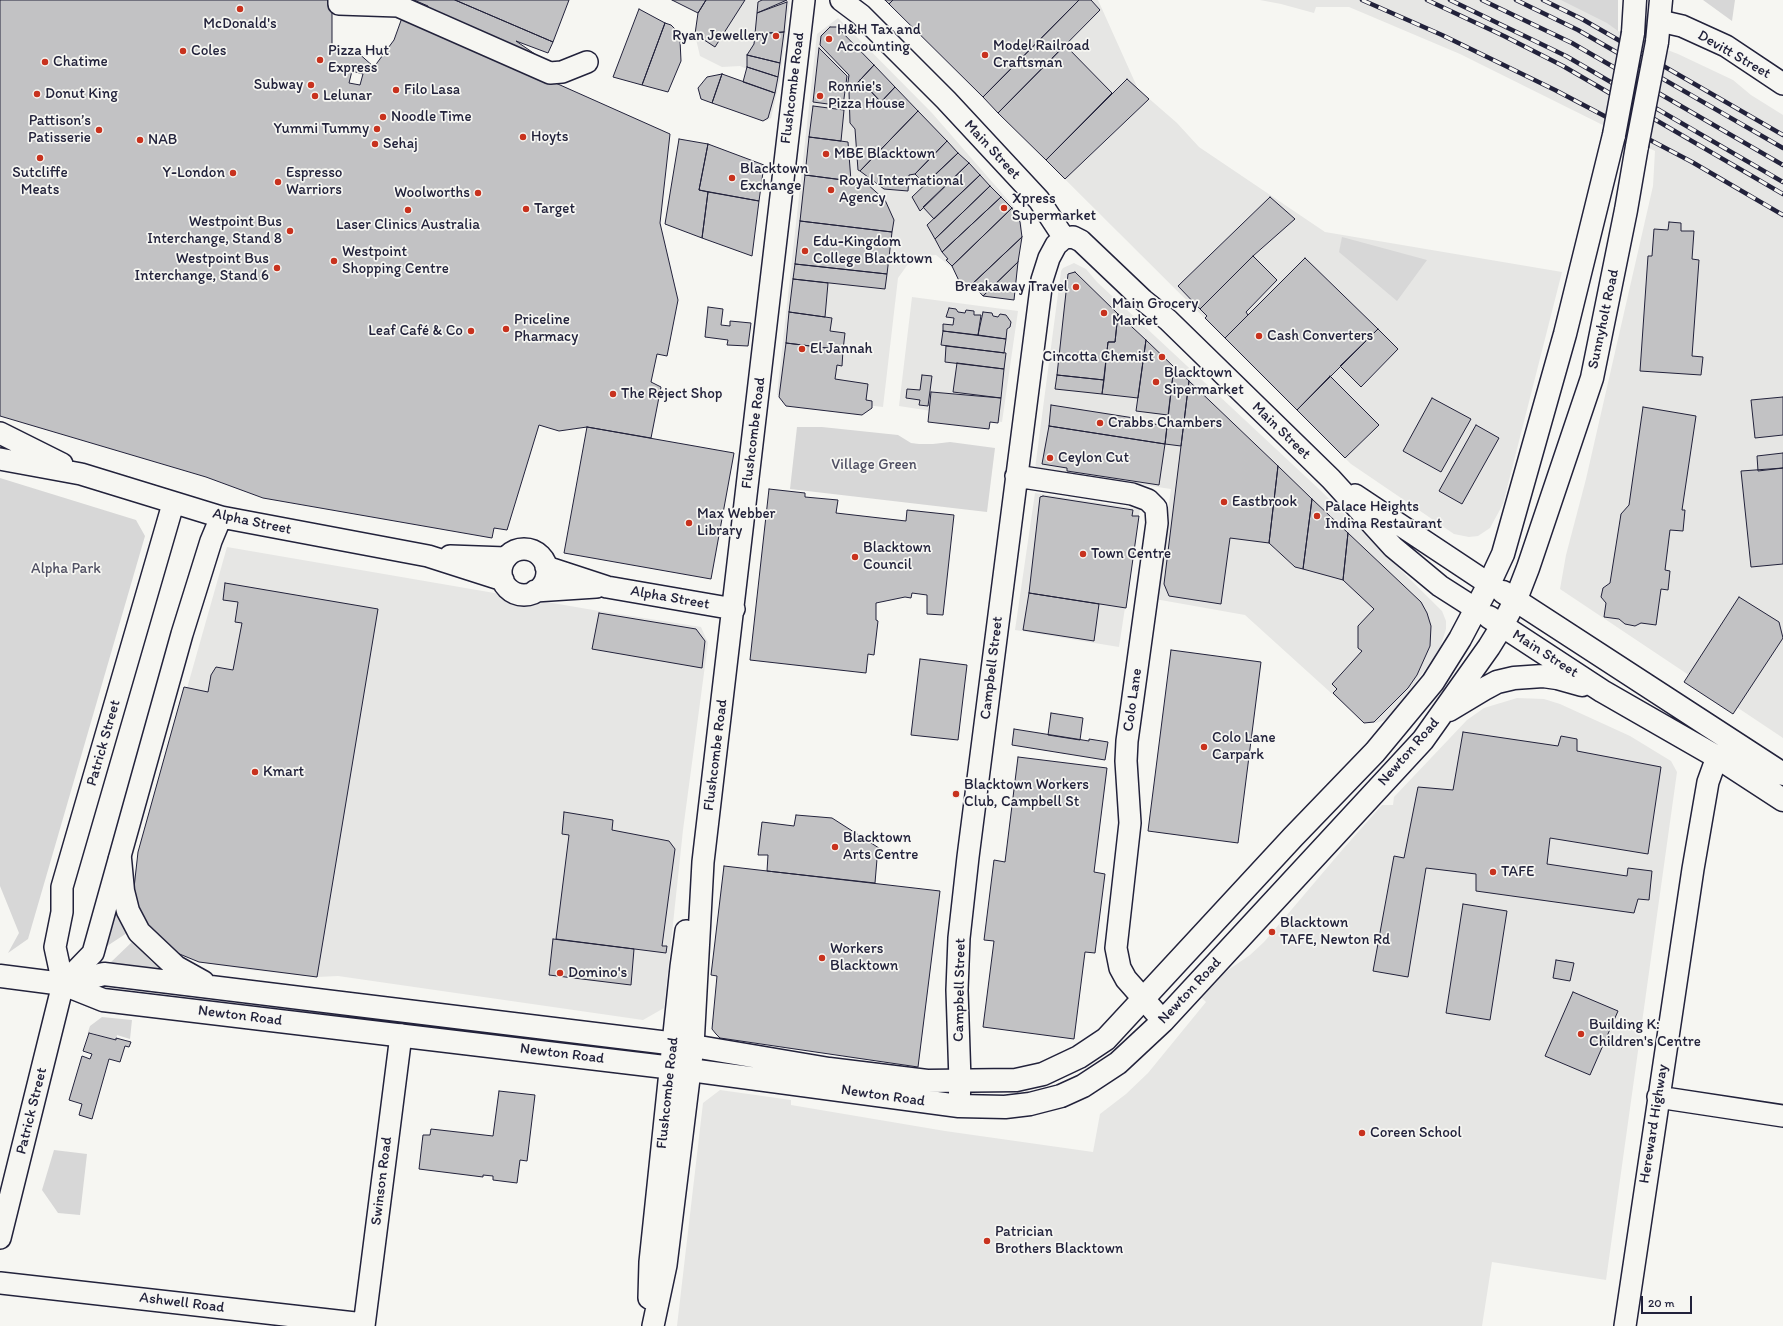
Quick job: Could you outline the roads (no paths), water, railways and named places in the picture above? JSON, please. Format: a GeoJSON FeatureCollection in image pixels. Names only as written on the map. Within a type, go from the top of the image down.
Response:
{"type":"FeatureCollection","features":[{"type":"Feature","properties":{"kind":"main road"},"geometry":{"type":"LineString","coordinates":[[1476,609],[1490,584],[1503,554],[1536,439],[1614,135],[1633,33],[1635,0]]}},
{"type":"Feature","properties":{"kind":"main road","name":"Sunnyholt Road"},"geometry":{"type":"LineString","coordinates":[[1502,626],[1516,599],[1528,568],[1592,378],[1626,210],[1636,146],[1660,21]]}},
{"type":"Feature","properties":{"kind":"main road","name":"Main Street"},"geometry":{"type":"LineString","coordinates":[[1490,584],[1516,599],[1783,774]]}},
{"type":"Feature","properties":{"kind":"main road","name":"Main Street"},"geometry":{"type":"LineString","coordinates":[[1476,609],[1602,691],[1716,757],[1783,800]]}},
{"type":"Feature","properties":{"kind":"main road","name":"Newton Road"},"geometry":{"type":"LineString","coordinates":[[63,984],[104,974],[683,1044],[896,1078],[960,1081],[1016,1080],[1043,1074],[1079,1057],[1106,1039],[1293,837],[1375,752],[1414,707],[1443,666],[1476,609]]}},
{"type":"Feature","properties":{"kind":"main road","name":"Newton Road"},"geometry":{"type":"LineString","coordinates":[[0,976],[63,984],[103,1000],[680,1068],[959,1106],[1005,1107],[1030,1104],[1061,1096],[1083,1086],[1118,1063],[1163,1021],[1423,740],[1502,626]]}},
{"type":"Feature","properties":{"kind":"main road"},"geometry":{"type":"LineString","coordinates":[[1442,714],[1497,682],[1528,676],[1558,678],[1602,691]]}},
{"type":"Feature","properties":{"kind":"main road"},"geometry":{"type":"LineString","coordinates":[[1293,837],[1314,858]]}},
{"type":"Feature","properties":{"kind":"main road"},"geometry":{"type":"LineString","coordinates":[[120,858],[123,891],[128,911],[139,932],[176,967],[213,988]]}},
{"type":"Feature","properties":{"kind":"street"},"geometry":{"type":"LineString","coordinates":[[339,0],[339,4],[398,6],[550,73],[562,72],[587,62]]}},
{"type":"Feature","properties":{"kind":"street","name":"Main Street"},"geometry":{"type":"LineString","coordinates":[[841,0],[861,15],[946,100],[1039,200],[1064,238],[1073,237],[1081,241],[1143,300],[1168,320],[1331,479],[1393,547],[1435,582],[1476,609]]}},
{"type":"Feature","properties":{"kind":"street","name":"Flushcombe Road"},"geometry":{"type":"LineString","coordinates":[[648,1326],[650,1262],[683,1044],[681,967],[690,906],[703,862],[734,609],[781,183],[807,1]]}},
{"type":"Feature","properties":{"kind":"street","name":"Devitt Street"},"geometry":{"type":"LineString","coordinates":[[1660,21],[1682,26],[1726,46],[1783,84]]}},
{"type":"Feature","properties":{"kind":"street","name":"Campbell Street"},"geometry":{"type":"LineString","coordinates":[[959,1106],[960,1081],[957,990],[959,938],[1016,476],[1042,280],[1049,258],[1056,246],[1064,238]]}},
{"type":"Feature","properties":{"kind":"street","name":"Alpha Street"},"geometry":{"type":"LineString","coordinates":[[0,433],[81,474]]}},
{"type":"Feature","properties":{"kind":"street","name":"Alpha Street"},"geometry":{"type":"LineString","coordinates":[[0,459],[81,474],[173,504],[221,517],[428,556],[503,580]]}},
{"type":"Feature","properties":{"kind":"street","name":"Colo Lane"},"geometry":{"type":"LineString","coordinates":[[1016,476],[1132,494],[1148,500],[1156,508],[1157,523],[1127,741],[1129,840],[1116,948],[1120,968],[1163,1021]]}},
{"type":"Feature","properties":{"kind":"street","name":"Main Street"},"geometry":{"type":"LineString","coordinates":[[1331,479],[1490,584]]}},
{"type":"Feature","properties":{"kind":"street","name":"Patrick Street"},"geometry":{"type":"LineString","coordinates":[[0,1238],[63,984],[55,947],[62,912],[62,887],[173,504]]}},
{"type":"Feature","properties":{"kind":"street"},"geometry":{"type":"LineString","coordinates":[[63,984],[93,953],[182,634],[211,541],[221,517]]}},
{"type":"Feature","properties":{"kind":"street"},"geometry":{"type":"LineString","coordinates":[[517,550],[531,550],[541,556],[546,567],[545,581],[535,591],[524,594],[511,591],[503,580],[501,568],[506,558],[517,550]]}},
{"type":"Feature","properties":{"kind":"street","name":"Alpha Street"},"geometry":{"type":"LineString","coordinates":[[428,556],[506,558]]}},
{"type":"Feature","properties":{"kind":"street","name":"Alpha Street"},"geometry":{"type":"LineString","coordinates":[[546,567],[607,587],[734,609]]}},
{"type":"Feature","properties":{"kind":"street","name":"Alpha Street"},"geometry":{"type":"LineString","coordinates":[[535,591],[607,587]]}},
{"type":"Feature","properties":{"kind":"street","name":"Hereward Highway"},"geometry":{"type":"LineString","coordinates":[[1625,1326],[1694,862],[1708,782],[1716,757]]}},
{"type":"Feature","properties":{"kind":"street","name":"Swinson Road"},"geometry":{"type":"LineString","coordinates":[[364,1325],[401,1035]]}},
{"type":"Feature","properties":{"kind":"street","name":"Flushcombe Road"},"geometry":{"type":"LineString","coordinates":[[653,1326],[666,1265],[680,1068]]}},
{"type":"Feature","properties":{"kind":"street"},"geometry":{"type":"LineString","coordinates":[[1658,1097],[1783,1116]]}},
{"type":"Feature","properties":{"kind":"street","name":"Ashwell Road"},"geometry":{"type":"LineString","coordinates":[[0,1283],[364,1325]]}},
{"type":"Feature","properties":{"kind":"railway"},"geometry":{"type":"LineString","coordinates":[[1362,0],[1442,35],[1555,90],[1692,162],[1783,215]]}},
{"type":"Feature","properties":{"kind":"railway"},"geometry":{"type":"LineString","coordinates":[[1427,0],[1504,36],[1563,66],[1783,194]]}},
{"type":"Feature","properties":{"kind":"railway"},"geometry":{"type":"LineString","coordinates":[[1450,0],[1566,56],[1783,182]]}},
{"type":"Feature","properties":{"kind":"railway"},"geometry":{"type":"LineString","coordinates":[[1482,0],[1572,43],[1783,165]]}},
{"type":"Feature","properties":{"kind":"railway"},"geometry":{"type":"LineString","coordinates":[[1516,0],[1578,30],[1783,148]]}},
{"type":"Feature","properties":{"kind":"railway"},"geometry":{"type":"LineString","coordinates":[[1543,0],[1582,19],[1783,135]]}},
{"type":"Feature","properties":{"kind":"place","name":"McDonald's"},"geometry":{"type":"Point","coordinates":[240,9]}},
{"type":"Feature","properties":{"kind":"place","name":"Ryan Jewellery"},"geometry":{"type":"Point","coordinates":[776,36]}},
{"type":"Feature","properties":{"kind":"place","name":"H&H Tax and Accounting"},"geometry":{"type":"Point","coordinates":[829,39]}},
{"type":"Feature","properties":{"kind":"place","name":"Coles"},"geometry":{"type":"Point","coordinates":[183,51]}},
{"type":"Feature","properties":{"kind":"place","name":"Model Railroad Craftsman"},"geometry":{"type":"Point","coordinates":[985,55]}},
{"type":"Feature","properties":{"kind":"place","name":"Pizza Hut Express"},"geometry":{"type":"Point","coordinates":[320,60]}},
{"type":"Feature","properties":{"kind":"place","name":"Chatime"},"geometry":{"type":"Point","coordinates":[45,62]}},
{"type":"Feature","properties":{"kind":"place","name":"Subway"},"geometry":{"type":"Point","coordinates":[311,85]}},
{"type":"Feature","properties":{"kind":"place","name":"Filo Lasa"},"geometry":{"type":"Point","coordinates":[396,90]}},
{"type":"Feature","properties":{"kind":"place","name":"Donut King"},"geometry":{"type":"Point","coordinates":[37,94]}},
{"type":"Feature","properties":{"kind":"place","name":"Lelunar"},"geometry":{"type":"Point","coordinates":[315,96]}},
{"type":"Feature","properties":{"kind":"place","name":"Ronnie's Pizza House"},"geometry":{"type":"Point","coordinates":[820,96]}},
{"type":"Feature","properties":{"kind":"place","name":"Noodle Time"},"geometry":{"type":"Point","coordinates":[383,117]}},
{"type":"Feature","properties":{"kind":"place","name":"Yummi Tummy"},"geometry":{"type":"Point","coordinates":[377,129]}},
{"type":"Feature","properties":{"kind":"place","name":"Pattison’s Patisserie"},"geometry":{"type":"Point","coordinates":[99,130]}},
{"type":"Feature","properties":{"kind":"place","name":"Hoyts"},"geometry":{"type":"Point","coordinates":[523,137]}},
{"type":"Feature","properties":{"kind":"place","name":"NAB"},"geometry":{"type":"Point","coordinates":[140,140]}},
{"type":"Feature","properties":{"kind":"place","name":"Sehaj"},"geometry":{"type":"Point","coordinates":[375,144]}},
{"type":"Feature","properties":{"kind":"place","name":"MBE Blacktown"},"geometry":{"type":"Point","coordinates":[826,154]}},
{"type":"Feature","properties":{"kind":"place","name":"Sutcliffe Meats"},"geometry":{"type":"Point","coordinates":[40,158]}},
{"type":"Feature","properties":{"kind":"place","name":"Y-London"},"geometry":{"type":"Point","coordinates":[233,173]}},
{"type":"Feature","properties":{"kind":"place","name":"Blacktown Exchange"},"geometry":{"type":"Point","coordinates":[732,178]}},
{"type":"Feature","properties":{"kind":"place","name":"Espresso Warriors"},"geometry":{"type":"Point","coordinates":[278,182]}},
{"type":"Feature","properties":{"kind":"place","name":"Royal International Agency"},"geometry":{"type":"Point","coordinates":[831,190]}},
{"type":"Feature","properties":{"kind":"place","name":"Woolworths"},"geometry":{"type":"Point","coordinates":[478,193]}},
{"type":"Feature","properties":{"kind":"place","name":"Xpress Supermarket"},"geometry":{"type":"Point","coordinates":[1004,208]}},
{"type":"Feature","properties":{"kind":"place","name":"Target"},"geometry":{"type":"Point","coordinates":[526,209]}},
{"type":"Feature","properties":{"kind":"place","name":"Laser Clinics Australia"},"geometry":{"type":"Point","coordinates":[408,210]}},
{"type":"Feature","properties":{"kind":"place","name":"Westpoint Bus Interchange, Stand 8"},"geometry":{"type":"Point","coordinates":[290,231]}},
{"type":"Feature","properties":{"kind":"place","name":"Edu-Kingdom College Blacktown"},"geometry":{"type":"Point","coordinates":[805,251]}},
{"type":"Feature","properties":{"kind":"place","name":"Westpoint Shopping Centre"},"geometry":{"type":"Point","coordinates":[334,261]}},
{"type":"Feature","properties":{"kind":"place","name":"Westpoint Bus Interchange, Stand 6"},"geometry":{"type":"Point","coordinates":[277,268]}},
{"type":"Feature","properties":{"kind":"place","name":"Breakaway Travel"},"geometry":{"type":"Point","coordinates":[1076,287]}},
{"type":"Feature","properties":{"kind":"place","name":"Main Grocery Market"},"geometry":{"type":"Point","coordinates":[1104,313]}},
{"type":"Feature","properties":{"kind":"place","name":"Priceline Pharmacy"},"geometry":{"type":"Point","coordinates":[506,329]}},
{"type":"Feature","properties":{"kind":"place","name":"Leaf Café & Co"},"geometry":{"type":"Point","coordinates":[471,331]}},
{"type":"Feature","properties":{"kind":"place","name":"Cash Converters"},"geometry":{"type":"Point","coordinates":[1259,336]}},
{"type":"Feature","properties":{"kind":"place","name":"El Jannah"},"geometry":{"type":"Point","coordinates":[802,349]}},
{"type":"Feature","properties":{"kind":"place","name":"Cincotta Chemist"},"geometry":{"type":"Point","coordinates":[1162,357]}},
{"type":"Feature","properties":{"kind":"place","name":"Blacktown Sipermarket"},"geometry":{"type":"Point","coordinates":[1156,382]}},
{"type":"Feature","properties":{"kind":"place","name":"The Reject Shop"},"geometry":{"type":"Point","coordinates":[613,394]}},
{"type":"Feature","properties":{"kind":"place","name":"Crabbs Chambers"},"geometry":{"type":"Point","coordinates":[1100,423]}},
{"type":"Feature","properties":{"kind":"place","name":"Ceylon Cut"},"geometry":{"type":"Point","coordinates":[1050,458]}},
{"type":"Feature","properties":{"kind":"place","name":"Eastbrook"},"geometry":{"type":"Point","coordinates":[1224,502]}},
{"type":"Feature","properties":{"kind":"place","name":"Palace Heights Indina Restaurant"},"geometry":{"type":"Point","coordinates":[1317,516]}},
{"type":"Feature","properties":{"kind":"place","name":"Max Webber Library"},"geometry":{"type":"Point","coordinates":[689,523]}},
{"type":"Feature","properties":{"kind":"place","name":"Town Centre"},"geometry":{"type":"Point","coordinates":[1083,554]}},
{"type":"Feature","properties":{"kind":"place","name":"Blacktown Council"},"geometry":{"type":"Point","coordinates":[855,557]}},
{"type":"Feature","properties":{"kind":"place","name":"Colo Lane Carpark"},"geometry":{"type":"Point","coordinates":[1204,747]}},
{"type":"Feature","properties":{"kind":"place","name":"Kmart"},"geometry":{"type":"Point","coordinates":[255,772]}},
{"type":"Feature","properties":{"kind":"place","name":"Blacktown Workers Club, Campbell St"},"geometry":{"type":"Point","coordinates":[956,794]}},
{"type":"Feature","properties":{"kind":"place","name":"Blacktown Arts Centre"},"geometry":{"type":"Point","coordinates":[835,847]}},
{"type":"Feature","properties":{"kind":"place","name":"TAFE"},"geometry":{"type":"Point","coordinates":[1493,872]}},
{"type":"Feature","properties":{"kind":"place","name":"Blacktown TAFE, Newton Rd"},"geometry":{"type":"Point","coordinates":[1272,932]}},
{"type":"Feature","properties":{"kind":"place","name":"Workers Blacktown"},"geometry":{"type":"Point","coordinates":[822,958]}},
{"type":"Feature","properties":{"kind":"place","name":"Domino's"},"geometry":{"type":"Point","coordinates":[560,973]}},
{"type":"Feature","properties":{"kind":"place","name":"Building K: Children's Centre"},"geometry":{"type":"Point","coordinates":[1581,1034]}},
{"type":"Feature","properties":{"kind":"place","name":"Coreen School"},"geometry":{"type":"Point","coordinates":[1362,1133]}},
{"type":"Feature","properties":{"kind":"place","name":"Patrician Brothers Blacktown"},"geometry":{"type":"Point","coordinates":[987,1241]}},
{"type":"Feature","properties":{"kind":"park label","name":"Village Green"},"geometry":{"type":"Point","coordinates":[874,465]}},
{"type":"Feature","properties":{"kind":"park label","name":"Alpha Park"},"geometry":{"type":"Point","coordinates":[66,569]}}]}
